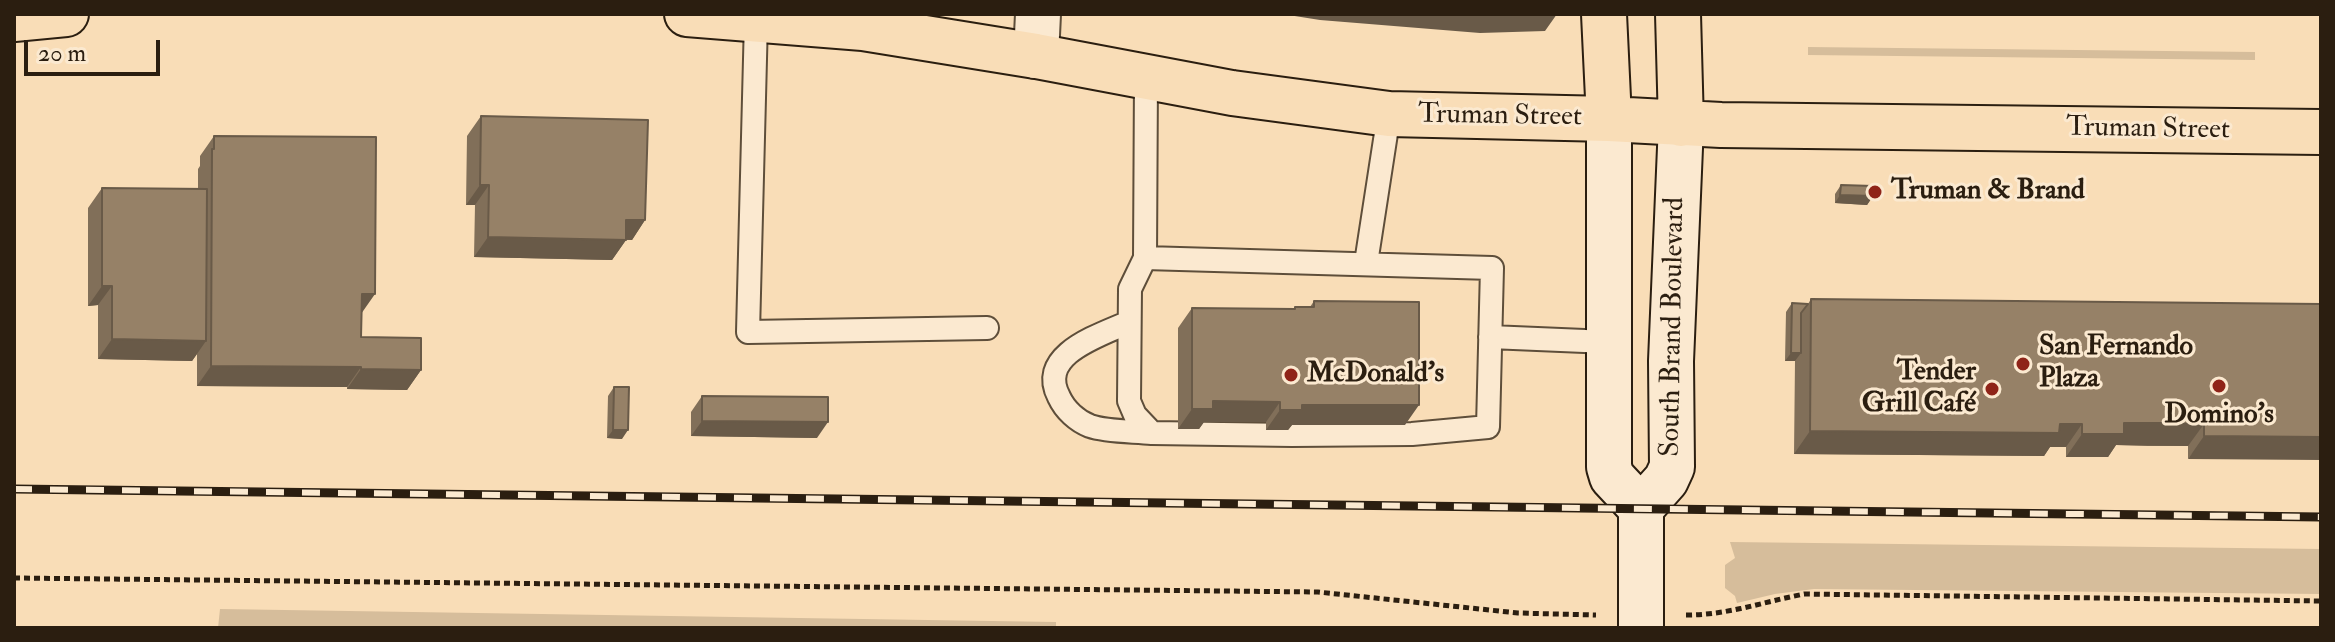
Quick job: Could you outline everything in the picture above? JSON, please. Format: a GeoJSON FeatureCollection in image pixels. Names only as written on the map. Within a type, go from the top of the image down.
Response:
{"type":"FeatureCollection","features":[{"type":"Feature","properties":{"kind":"main road"},"geometry":{"type":"LineString","coordinates":[[14,19],[66,14]]}},
{"type":"Feature","properties":{"kind":"main road","name":"Truman Street"},"geometry":{"type":"LineString","coordinates":[[687,14],[863,28],[1037,35],[1146,77],[1232,93],[1389,114],[1609,119],[1681,124],[2321,132]]}},
{"type":"Feature","properties":{"kind":"main road"},"geometry":{"type":"LineString","coordinates":[[1604,14],[1609,119]]}},
{"type":"Feature","properties":{"kind":"main road","name":"South Brand Boulevard"},"geometry":{"type":"LineString","coordinates":[[1678,14],[1681,124]]}},
{"type":"Feature","properties":{"kind":"street"},"geometry":{"type":"LineString","coordinates":[[1609,119],[1609,467],[1612,477],[1641,508],[1641,628]]}},
{"type":"Feature","properties":{"kind":"street","name":"South Brand Boulevard"},"geometry":{"type":"LineString","coordinates":[[1641,508],[1666,480],[1672,467],[1672,313],[1681,124]]}},
{"type":"Feature","properties":{"kind":"lane"},"geometry":{"type":"LineString","coordinates":[[756,20],[748,332],[987,328]]}},
{"type":"Feature","properties":{"kind":"lane"},"geometry":{"type":"LineString","coordinates":[[1146,77],[1145,258],[1130,289],[1129,401],[1135,415],[1152,433]]}},
{"type":"Feature","properties":{"kind":"lane"},"geometry":{"type":"LineString","coordinates":[[1366,263],[1389,114]]}},
{"type":"Feature","properties":{"kind":"lane"},"geometry":{"type":"LineString","coordinates":[[1129,322],[1077,346],[1061,359],[1054,376],[1057,394],[1069,413],[1090,426],[1152,433],[1292,435],[1412,434],[1488,427],[1492,268],[1145,258]]}},
{"type":"Feature","properties":{"kind":"lane"},"geometry":{"type":"LineString","coordinates":[[1490,337],[1608,342]]}},
{"type":"Feature","properties":{"kind":"path"},"geometry":{"type":"LineString","coordinates":[[14,578],[1318,592],[1518,613],[1576,614]]}},
{"type":"Feature","properties":{"kind":"path"},"geometry":{"type":"LineString","coordinates":[[1710,615],[1804,594],[2321,601]]}},
{"type":"Feature","properties":{"kind":"shaded area"},"geometry":{"type":"Polygon","coordinates":[[[1808,47],[2255,52],[2255,60],[1808,55],[1808,47]]]}},
{"type":"Feature","properties":{"kind":"shaded area"},"geometry":{"type":"Polygon","coordinates":[[[1730,542],[2321,549],[2321,594],[1814,589],[1737,603],[1735,596],[1725,588],[1725,565],[1735,558],[1730,542]]]}},
{"type":"Feature","properties":{"kind":"shaded area"},"geometry":{"type":"Polygon","coordinates":[[[220,609],[1056,622],[1056,628],[218,628],[220,609]]]}},
{"type":"Feature","properties":{"kind":"building"},"geometry":{"type":"Polygon","coordinates":[[[481,116],[648,120],[645,220],[626,220],[626,240],[488,237],[489,185],[480,185],[481,116]]]}},
{"type":"Feature","properties":{"kind":"building"},"geometry":{"type":"Polygon","coordinates":[[[214,136],[376,137],[375,294],[362,294],[361,337],[421,338],[421,370],[211,366],[214,136]]]}},
{"type":"Feature","properties":{"kind":"building"},"geometry":{"type":"Polygon","coordinates":[[[1841,185],[1873,186],[1873,196],[1840,195],[1841,185]]]}},
{"type":"Feature","properties":{"kind":"building"},"geometry":{"type":"Polygon","coordinates":[[[102,188],[207,189],[206,341],[112,339],[112,286],[102,286],[102,188]]]}},
{"type":"Feature","properties":{"kind":"building"},"geometry":{"type":"Polygon","coordinates":[[[1811,299],[2321,304],[2321,437],[2204,436],[2204,424],[2164,423],[2124,423],[2124,434],[2082,434],[2082,424],[2060,424],[2059,433],[1810,431],[1811,299]]]}},
{"type":"Feature","properties":{"kind":"building","name":"McDonald's"},"geometry":{"type":"Polygon","coordinates":[[[1314,301],[1419,302],[1419,405],[1302,405],[1302,410],[1280,410],[1280,402],[1213,401],[1213,409],[1192,409],[1192,308],[1295,309],[1314,307],[1314,301]]]}},
{"type":"Feature","properties":{"kind":"building"},"geometry":{"type":"Polygon","coordinates":[[[1792,303],[1808,304],[1801,313],[1801,353],[1791,353],[1792,303]]]}},
{"type":"Feature","properties":{"kind":"building"},"geometry":{"type":"Polygon","coordinates":[[[614,387],[629,387],[628,430],[613,430],[614,387]]]}},
{"type":"Feature","properties":{"kind":"building"},"geometry":{"type":"Polygon","coordinates":[[[702,396],[828,397],[828,422],[702,421],[702,396]]]}},
{"type":"Feature","properties":{"kind":"railway"},"geometry":{"type":"LineString","coordinates":[[14,489],[2321,517]]}},
{"type":"Feature","properties":{"kind":"place","name":"Truman & Brand"},"geometry":{"type":"Point","coordinates":[1875,192]}},
{"type":"Feature","properties":{"kind":"place","name":"San Fernando Plaza"},"geometry":{"type":"Point","coordinates":[2023,364]}},
{"type":"Feature","properties":{"kind":"place","name":"McDonald's"},"geometry":{"type":"Point","coordinates":[1291,375]}},
{"type":"Feature","properties":{"kind":"place","name":"Domino's"},"geometry":{"type":"Point","coordinates":[2219,386]}},
{"type":"Feature","properties":{"kind":"place","name":"Tender Grill Café"},"geometry":{"type":"Point","coordinates":[1992,389]}}]}
